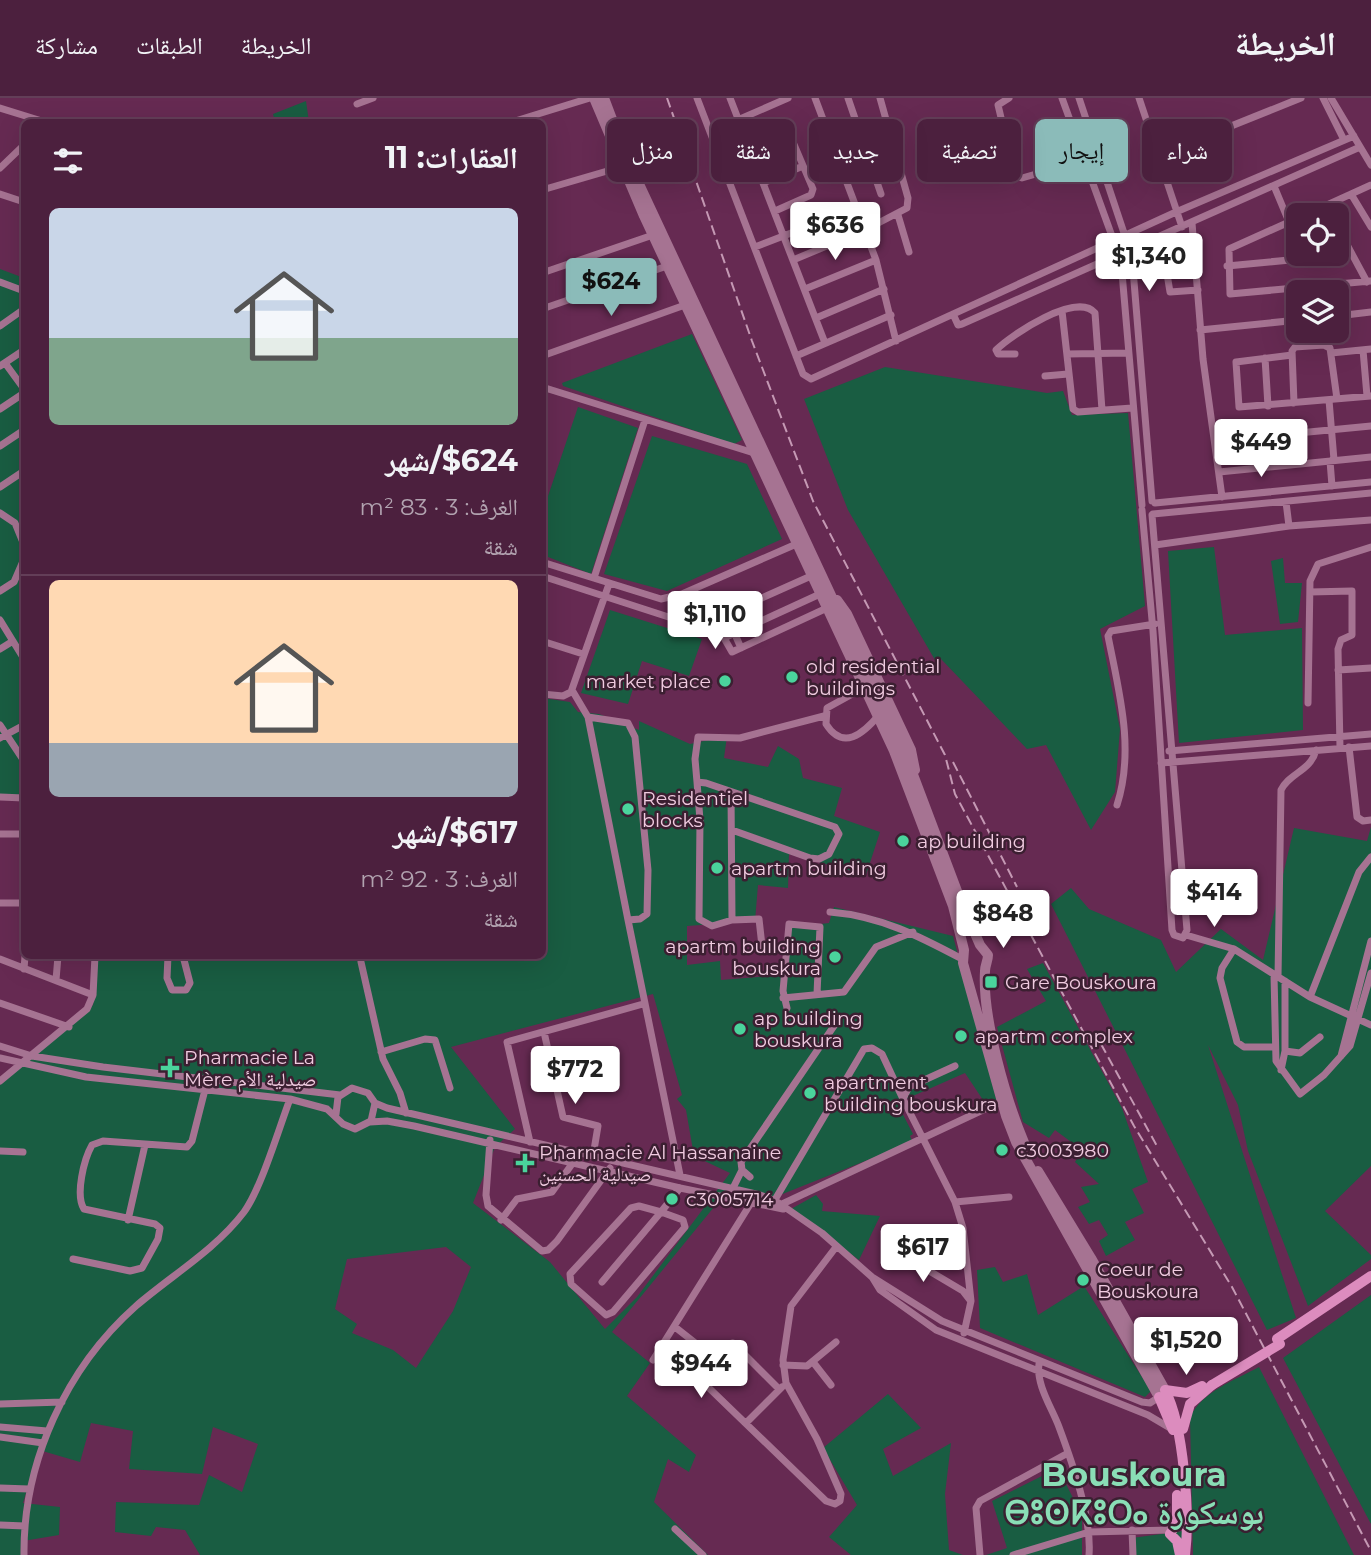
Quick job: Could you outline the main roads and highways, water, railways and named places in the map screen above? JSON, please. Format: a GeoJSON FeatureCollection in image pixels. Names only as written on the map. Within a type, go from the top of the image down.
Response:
{"type":"FeatureCollection","features":[{"type":"Feature","properties":{"kind":"main road"},"geometry":{"type":"LineString","coordinates":[[1278,1342],[1371,1276]]}},
{"type":"Feature","properties":{"kind":"main road"},"geometry":{"type":"LineString","coordinates":[[1158,1397],[1191,1392],[1211,1383],[1371,1284]]}},
{"type":"Feature","properties":{"kind":"main road"},"geometry":{"type":"LineString","coordinates":[[1179,1531],[1183,1423],[1188,1408],[1211,1383]]}},
{"type":"Feature","properties":{"kind":"main road"},"geometry":{"type":"LineString","coordinates":[[1158,1397],[1174,1432],[1182,1555]]}},
{"type":"Feature","properties":{"kind":"main road"},"geometry":{"type":"LineString","coordinates":[[1158,1397],[1177,1417],[1181,1449]]}},
{"type":"Feature","properties":{"kind":"railway"},"geometry":{"type":"LineString","coordinates":[[667,98],[752,341],[813,501],[945,755],[955,794],[1134,1126],[1232,1287],[1371,1551]]}},
{"type":"Feature","properties":{"kind":"railway"},"geometry":{"type":"LineString","coordinates":[[953,762],[1017,887]]}},
{"type":"Feature","properties":{"kind":"railway"},"geometry":{"type":"LineString","coordinates":[[1101,1044],[1158,1148]]}},
{"type":"Feature","properties":{"kind":"place","name":"old residential buildings"},"geometry":{"type":"Point","coordinates":[792,677]}},
{"type":"Feature","properties":{"kind":"place","name":"market place"},"geometry":{"type":"Point","coordinates":[725,681]}},
{"type":"Feature","properties":{"kind":"place","name":"Residentiel blocks"},"geometry":{"type":"Point","coordinates":[628,809]}},
{"type":"Feature","properties":{"kind":"place","name":"ap building"},"geometry":{"type":"Point","coordinates":[903,841]}},
{"type":"Feature","properties":{"kind":"place","name":"apartm building"},"geometry":{"type":"Point","coordinates":[717,868]}},
{"type":"Feature","properties":{"kind":"place","name":"apartm building bouskura"},"geometry":{"type":"Point","coordinates":[835,957]}},
{"type":"Feature","properties":{"kind":"place","name":"Gare Bouskoura"},"geometry":{"type":"Point","coordinates":[991,982]}},
{"type":"Feature","properties":{"kind":"place","name":"ap building bouskura"},"geometry":{"type":"Point","coordinates":[740,1029]}},
{"type":"Feature","properties":{"kind":"place","name":"apartm complex"},"geometry":{"type":"Point","coordinates":[961,1036]}},
{"type":"Feature","properties":{"kind":"place","name":"Pharmacie La Mère صيدلية الأم"},"geometry":{"type":"Point","coordinates":[170,1068]}},
{"type":"Feature","properties":{"kind":"place","name":"apartment building bouskura"},"geometry":{"type":"Point","coordinates":[810,1093]}},
{"type":"Feature","properties":{"kind":"place","name":"c3003980"},"geometry":{"type":"Point","coordinates":[1002,1150]}},
{"type":"Feature","properties":{"kind":"place","name":"Pharmacie Al Hassanaine صيدلية الحسنين"},"geometry":{"type":"Point","coordinates":[525,1163]}},
{"type":"Feature","properties":{"kind":"place","name":"c3005714"},"geometry":{"type":"Point","coordinates":[672,1199]}},
{"type":"Feature","properties":{"kind":"place","name":"Coeur de Bouskoura"},"geometry":{"type":"Point","coordinates":[1083,1280]}},
{"type":"Feature","properties":{"kind":"district","name":"Bouskoura ⴱⵓⵙⴽⵓⵔⴰ بوسكورة"},"geometry":{"type":"Point","coordinates":[1134,1493]}}]}
